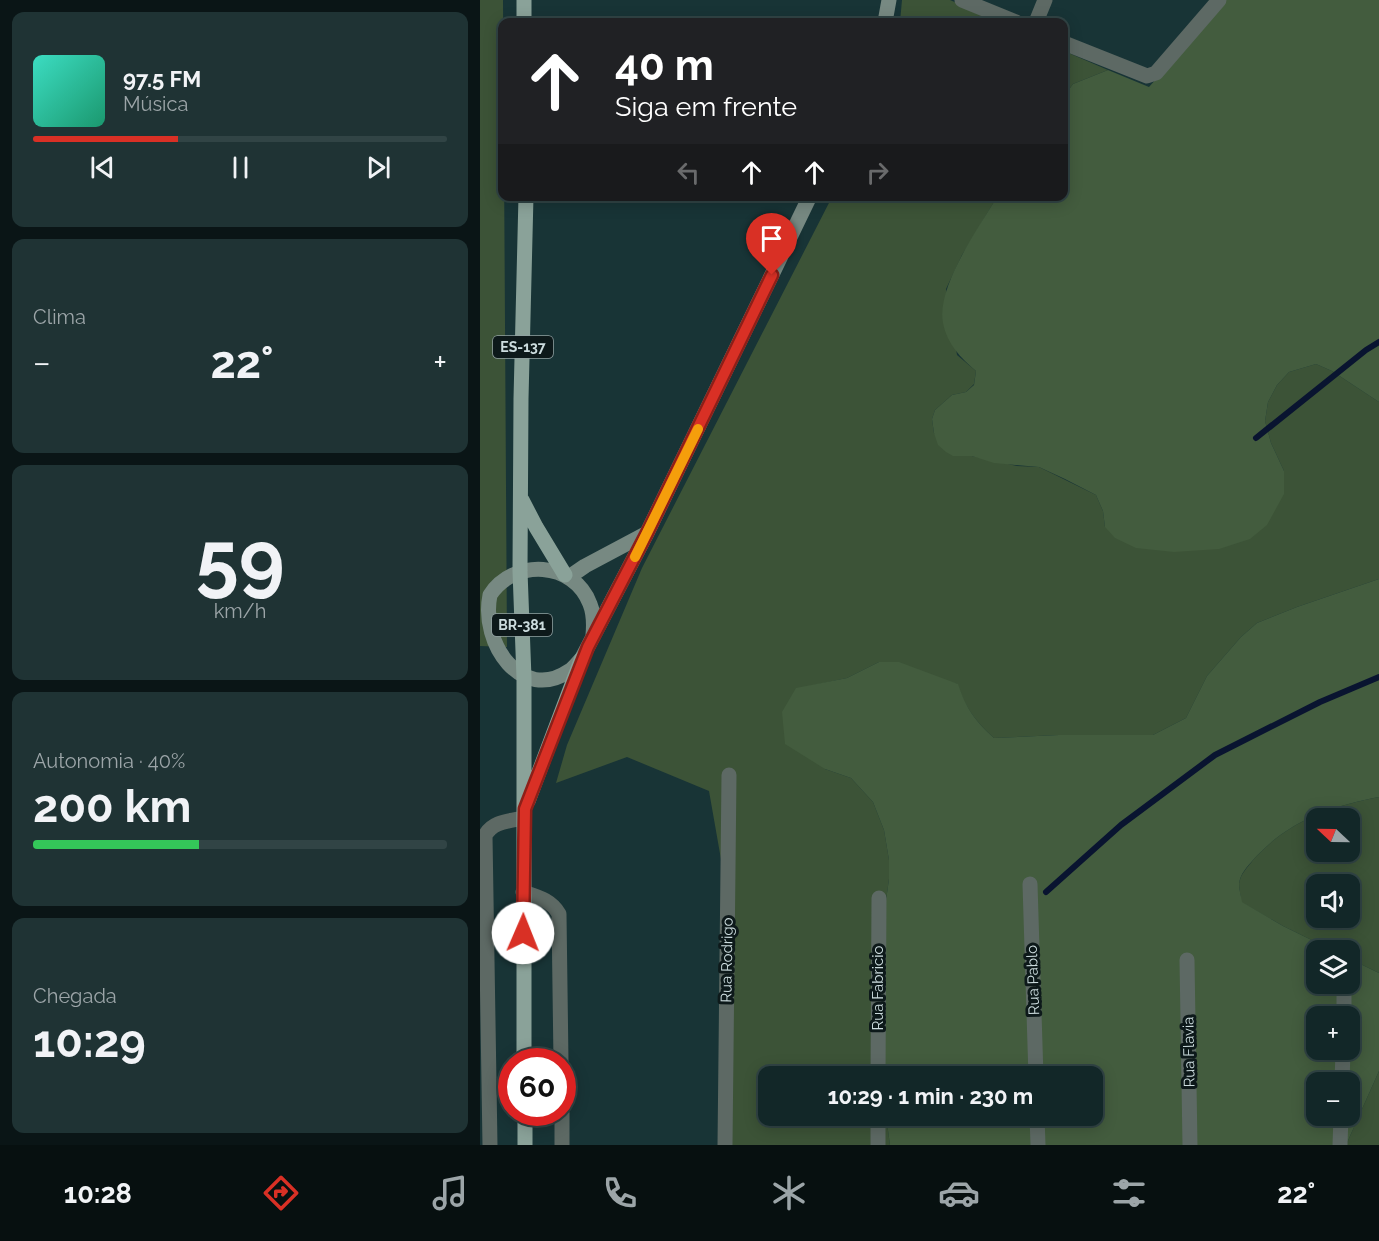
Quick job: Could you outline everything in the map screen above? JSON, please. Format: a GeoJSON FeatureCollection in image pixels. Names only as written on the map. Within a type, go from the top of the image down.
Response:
{"type":"FeatureCollection","features":[{"type":"Feature","properties":{"kind":"main road"},"geometry":{"type":"LineString","coordinates":[[524,0],[524,18]]}},
{"type":"Feature","properties":{"kind":"main road"},"geometry":{"type":"LineString","coordinates":[[886,18],[890,0]]}},
{"type":"Feature","properties":{"kind":"main road","name":"ES-137"},"geometry":{"type":"LineString","coordinates":[[520,571],[526,201]]}},
{"type":"Feature","properties":{"kind":"main road"},"geometry":{"type":"LineString","coordinates":[[525,813],[582,658],[647,533],[808,201]]}},
{"type":"Feature","properties":{"kind":"main road"},"geometry":{"type":"LineString","coordinates":[[521,497],[536,527],[567,576],[581,588],[590,602],[594,619],[593,635]]}},
{"type":"Feature","properties":{"kind":"main road"},"geometry":{"type":"LineString","coordinates":[[582,658],[570,671],[554,678],[537,680],[524,678],[502,668],[489,652],[483,634],[483,615],[490,596],[502,581],[520,571],[543,568],[567,576],[647,533]]}},
{"type":"Feature","properties":{"kind":"main road","name":"BR-381"},"geometry":{"type":"LineString","coordinates":[[520,571],[524,678],[524,1048]]}},
{"type":"Feature","properties":{"kind":"main road"},"geometry":{"type":"LineString","coordinates":[[525,1126],[525,1145]]}},
{"type":"Feature","properties":{"kind":"street"},"geometry":{"type":"LineString","coordinates":[[962,0],[1006,18]]}},
{"type":"Feature","properties":{"kind":"street"},"geometry":{"type":"LineString","coordinates":[[1038,18],[1045,0]]}},
{"type":"Feature","properties":{"kind":"street"},"geometry":{"type":"LineString","coordinates":[[1068,45],[1147,76],[1156,72],[1219,0]]}},
{"type":"Feature","properties":{"kind":"street","name":"Rua Rodrigo"},"geometry":{"type":"LineString","coordinates":[[725,1145],[729,775]]}},
{"type":"Feature","properties":{"kind":"street"},"geometry":{"type":"LineString","coordinates":[[490,1145],[485,836],[489,828],[495,824],[525,813]]}},
{"type":"Feature","properties":{"kind":"street","name":"Rua Pablo"},"geometry":{"type":"LineString","coordinates":[[1030,884],[1036,1066]]}},
{"type":"Feature","properties":{"kind":"street"},"geometry":{"type":"LineString","coordinates":[[524,892],[547,900],[559,914],[561,1048]]}},
{"type":"Feature","properties":{"kind":"street","name":"Rua Fabricio"},"geometry":{"type":"LineString","coordinates":[[878,1066],[879,898]]}},
{"type":"Feature","properties":{"kind":"street","name":"Rua Flavia"},"geometry":{"type":"LineString","coordinates":[[1187,960],[1190,1145]]}},
{"type":"Feature","properties":{"kind":"street"},"geometry":{"type":"LineString","coordinates":[[1344,996],[1344,1006]]}},
{"type":"Feature","properties":{"kind":"street"},"geometry":{"type":"LineString","coordinates":[[562,1126],[562,1145]]}},
{"type":"Feature","properties":{"kind":"street"},"geometry":{"type":"LineString","coordinates":[[878,1126],[878,1145]]}},
{"type":"Feature","properties":{"kind":"street"},"geometry":{"type":"LineString","coordinates":[[1037,1126],[1038,1145]]}},
{"type":"Feature","properties":{"kind":"street"},"geometry":{"type":"LineString","coordinates":[[1340,1145],[1341,1126]]}},
{"type":"Feature","properties":{"kind":"green space"},"geometry":{"type":"Polygon","coordinates":[[[480,0],[503,0],[503,18],[498,18],[498,201],[504,201],[507,647],[480,646],[480,0]]]}},
{"type":"Feature","properties":{"kind":"green space"},"geometry":{"type":"Polygon","coordinates":[[[902,0],[950,0],[991,18],[900,18],[902,0]]]}},
{"type":"Feature","properties":{"kind":"green space"},"geometry":{"type":"Polygon","coordinates":[[[1226,0],[1379,0],[1379,402],[1332,371],[1316,364],[1289,372],[1277,385],[1268,402],[1265,421],[1271,443],[1284,471],[1284,494],[1267,525],[1250,539],[1219,549],[1174,552],[1136,548],[1115,538],[1105,527],[1103,511],[1096,495],[1039,467],[994,463],[972,456],[953,456],[938,445],[934,433],[932,419],[935,410],[952,395],[966,392],[974,385],[976,371],[951,344],[943,323],[943,308],[952,275],[995,201],[1068,201],[1068,91],[1073,84],[1108,70],[1149,87],[1226,0]]]}},
{"type":"Feature","properties":{"kind":"green space"},"geometry":{"type":"Polygon","coordinates":[[[1068,53],[1108,70],[1073,84],[1068,91],[1068,53]]]}},
{"type":"Feature","properties":{"kind":"green space"},"geometry":{"type":"Polygon","coordinates":[[[830,201],[995,201],[962,255],[946,289],[957,355],[976,371],[974,384],[966,392],[952,395],[935,410],[932,419],[934,433],[953,455],[972,456],[1017,466],[1039,467],[1096,495],[1103,511],[1105,527],[1284,471],[1271,443],[1265,421],[1268,402],[1277,385],[1289,372],[1316,364],[1332,371],[1379,402],[1379,579],[1257,623],[1241,637],[1207,676],[1186,718],[1153,735],[994,738],[972,714],[957,684],[879,662],[847,678],[796,689],[825,769],[851,778],[873,802],[884,830],[889,860],[889,879],[880,944],[882,1066],[758,1066],[758,1126],[887,1126],[890,1145],[728,1145],[722,865],[709,791],[627,757],[556,783],[567,745],[642,568],[830,201]]]}},
{"type":"Feature","properties":{"kind":"green space"},"geometry":{"type":"Polygon","coordinates":[[[1379,579],[1379,797],[1336,808],[1306,808],[1306,820],[1280,835],[1266,847],[1246,868],[1239,884],[1242,902],[1312,940],[1306,940],[1306,994],[1360,994],[1360,964],[1379,973],[1379,1071],[1360,1114],[1360,1072],[1306,1072],[1306,1126],[1354,1126],[1346,1145],[890,1145],[887,1126],[1103,1126],[1103,1066],[882,1066],[880,944],[889,879],[889,860],[884,830],[873,802],[851,778],[825,769],[785,744],[782,712],[796,688],[847,678],[879,662],[899,662],[958,684],[972,714],[994,738],[1153,735],[1186,718],[1207,676],[1241,637],[1257,623],[1379,579]]]}},
{"type":"Feature","properties":{"kind":"green space"},"geometry":{"type":"Polygon","coordinates":[[[1379,797],[1379,973],[1360,964],[1360,940],[1312,940],[1241,902],[1240,880],[1253,860],[1280,835],[1306,820],[1306,862],[1360,862],[1360,808],[1336,808],[1379,797]]]}},
{"type":"Feature","properties":{"kind":"green space"},"geometry":{"type":"Polygon","coordinates":[[[1379,1071],[1379,1145],[1346,1145],[1354,1126],[1360,1126],[1360,1114],[1379,1071]]]}},
{"type":"Feature","properties":{"kind":"waterway"},"geometry":{"type":"LineString","coordinates":[[1256,438],[1379,342]]}},
{"type":"Feature","properties":{"kind":"waterway"},"geometry":{"type":"LineString","coordinates":[[1046,892],[1121,825],[1215,755],[1320,702],[1379,677]]}},
{"type":"Feature","properties":{"kind":"slow traffic"},"geometry":{"type":"LineString","coordinates":[[635,557],[698,429]]}},
{"type":"Feature","properties":{"kind":"route"},"geometry":{"type":"LineString","coordinates":[[523,933],[525,809],[582,658],[647,533],[772,275]]}}]}
